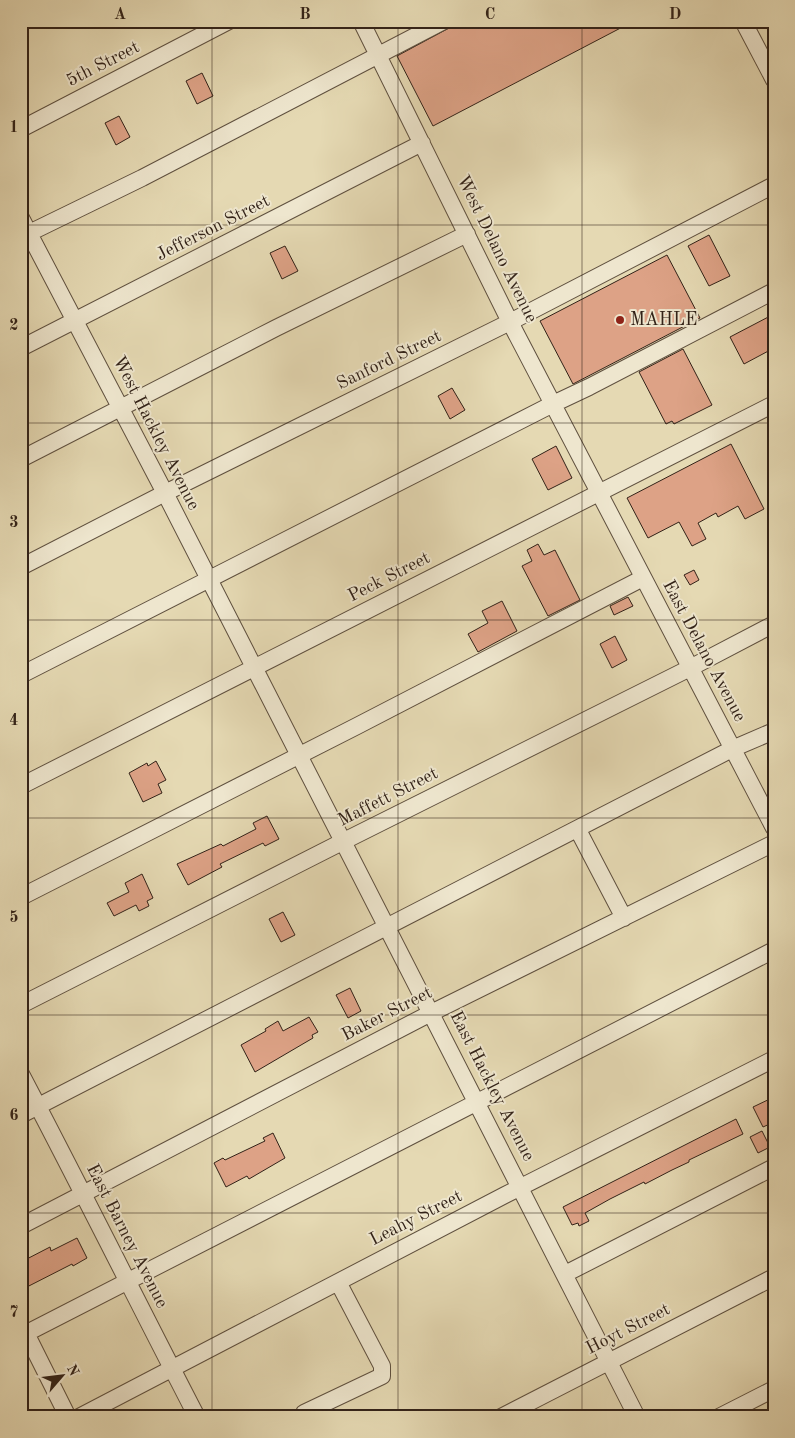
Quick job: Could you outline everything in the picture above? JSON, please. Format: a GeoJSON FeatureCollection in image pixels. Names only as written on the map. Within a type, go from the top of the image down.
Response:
{"type":"FeatureCollection","features":[{"type":"Feature","properties":{"kind":"street","name":"5th Street"},"geometry":{"type":"LineString","coordinates":[[21,129],[229,21]]}},
{"type":"Feature","properties":{"kind":"street","name":"West Delano Avenue"},"geometry":{"type":"LineString","coordinates":[[362,21],[510,322],[599,494]]}},
{"type":"Feature","properties":{"kind":"street"},"geometry":{"type":"LineString","coordinates":[[25,235],[134,182],[444,21]]}},
{"type":"Feature","properties":{"kind":"street"},"geometry":{"type":"LineString","coordinates":[[743,21],[774,80]]}},
{"type":"Feature","properties":{"kind":"street","name":"Jefferson Street"},"geometry":{"type":"LineString","coordinates":[[21,348],[422,143]]}},
{"type":"Feature","properties":{"kind":"street","name":"Sanford Street"},"geometry":{"type":"LineString","coordinates":[[21,568],[165,493],[510,322],[774,185]]}},
{"type":"Feature","properties":{"kind":"street","name":"West Hackley Avenue"},"geometry":{"type":"LineString","coordinates":[[21,218],[25,235],[75,321],[165,493],[253,668]]}},
{"type":"Feature","properties":{"kind":"street"},"geometry":{"type":"LineString","coordinates":[[21,459],[276,328],[467,234]]}},
{"type":"Feature","properties":{"kind":"street"},"geometry":{"type":"LineString","coordinates":[[21,675],[589,387],[774,290]]}},
{"type":"Feature","properties":{"kind":"street","name":"Peck Street"},"geometry":{"type":"LineString","coordinates":[[21,786],[774,404]]}},
{"type":"Feature","properties":{"kind":"street","name":"East Delano Avenue"},"geometry":{"type":"LineString","coordinates":[[599,494],[774,828]]}},
{"type":"Feature","properties":{"kind":"street"},"geometry":{"type":"LineString","coordinates":[[21,897],[643,578]]}},
{"type":"Feature","properties":{"kind":"street","name":"Maffett Street"},"geometry":{"type":"LineString","coordinates":[[21,1005],[774,624]]}},
{"type":"Feature","properties":{"kind":"street","name":"East Hackley Avenue"},"geometry":{"type":"LineString","coordinates":[[253,668],[638,1417]]}},
{"type":"Feature","properties":{"kind":"street"},"geometry":{"type":"LineString","coordinates":[[21,1115],[578,830],[732,749],[774,731]]}},
{"type":"Feature","properties":{"kind":"street"},"geometry":{"type":"LineString","coordinates":[[578,830],[624,918]]}},
{"type":"Feature","properties":{"kind":"street","name":"Baker Street"},"geometry":{"type":"LineString","coordinates":[[21,1226],[431,1013],[774,843]]}},
{"type":"Feature","properties":{"kind":"street"},"geometry":{"type":"LineString","coordinates":[[68,1417],[24,1334],[774,950]]}},
{"type":"Feature","properties":{"kind":"street","name":"Leahy Street"},"geometry":{"type":"LineString","coordinates":[[79,1417],[521,1187],[774,1059]]}},
{"type":"Feature","properties":{"kind":"street","name":"East Barney Avenue"},"geometry":{"type":"LineString","coordinates":[[21,1074],[197,1417]]}},
{"type":"Feature","properties":{"kind":"street"},"geometry":{"type":"LineString","coordinates":[[565,1274],[774,1167]]}},
{"type":"Feature","properties":{"kind":"street","name":"Hoyt Street"},"geometry":{"type":"LineString","coordinates":[[501,1417],[774,1277]]}},
{"type":"Feature","properties":{"kind":"street"},"geometry":{"type":"LineString","coordinates":[[304,1413],[382,1376],[382,1366],[338,1282]]}},
{"type":"Feature","properties":{"kind":"street"},"geometry":{"type":"LineString","coordinates":[[719,1417],[774,1389]]}},
{"type":"Feature","properties":{"kind":"building"},"geometry":{"type":"Polygon","coordinates":[[[462,21],[634,21],[433,126],[397,56],[462,21]]]}},
{"type":"Feature","properties":{"kind":"building"},"geometry":{"type":"Polygon","coordinates":[[[202,73],[213,96],[197,104],[186,81],[202,73]]]}},
{"type":"Feature","properties":{"kind":"building"},"geometry":{"type":"Polygon","coordinates":[[[119,116],[130,137],[116,145],[105,123],[119,116]]]}},
{"type":"Feature","properties":{"kind":"building"},"geometry":{"type":"Polygon","coordinates":[[[709,235],[730,276],[709,286],[688,246],[709,235]]]}},
{"type":"Feature","properties":{"kind":"building"},"geometry":{"type":"Polygon","coordinates":[[[285,246],[298,271],[282,279],[270,253],[285,246]]]}},
{"type":"Feature","properties":{"kind":"building","name":"MAHLE"},"geometry":{"type":"Polygon","coordinates":[[[667,255],[700,318],[573,384],[540,321],[667,255]]]}},
{"type":"Feature","properties":{"kind":"building"},"geometry":{"type":"Polygon","coordinates":[[[774,314],[774,348],[744,364],[730,337],[774,314]]]}},
{"type":"Feature","properties":{"kind":"building"},"geometry":{"type":"Polygon","coordinates":[[[683,349],[712,405],[674,424],[672,421],[666,424],[639,372],[683,349]]]}},
{"type":"Feature","properties":{"kind":"building"},"geometry":{"type":"Polygon","coordinates":[[[452,388],[465,410],[450,419],[438,396],[452,388]]]}},
{"type":"Feature","properties":{"kind":"building"},"geometry":{"type":"Polygon","coordinates":[[[731,444],[764,509],[745,519],[738,506],[718,517],[716,513],[698,523],[706,539],[692,546],[679,522],[648,538],[627,498],[731,444]]]}},
{"type":"Feature","properties":{"kind":"building"},"geometry":{"type":"Polygon","coordinates":[[[556,446],[572,478],[548,490],[532,459],[556,446]]]}},
{"type":"Feature","properties":{"kind":"building"},"geometry":{"type":"Polygon","coordinates":[[[538,544],[544,555],[555,550],[580,600],[548,616],[522,566],[532,561],[527,550],[538,544]]]}},
{"type":"Feature","properties":{"kind":"building"},"geometry":{"type":"Polygon","coordinates":[[[694,570],[699,580],[690,585],[684,575],[694,570]]]}},
{"type":"Feature","properties":{"kind":"building"},"geometry":{"type":"Polygon","coordinates":[[[628,597],[633,606],[614,615],[610,606],[628,597]]]}},
{"type":"Feature","properties":{"kind":"building"},"geometry":{"type":"Polygon","coordinates":[[[502,601],[517,631],[478,652],[468,634],[488,623],[482,611],[502,601]]]}},
{"type":"Feature","properties":{"kind":"building"},"geometry":{"type":"Polygon","coordinates":[[[615,636],[627,660],[612,668],[600,644],[615,636]]]}},
{"type":"Feature","properties":{"kind":"building"},"geometry":{"type":"Polygon","coordinates":[[[156,761],[166,780],[158,784],[162,793],[143,802],[129,773],[147,763],[148,766],[156,761]]]}},
{"type":"Feature","properties":{"kind":"building"},"geometry":{"type":"Polygon","coordinates":[[[267,816],[279,839],[265,846],[263,843],[220,864],[222,867],[188,885],[177,864],[221,844],[223,846],[256,829],[253,823],[267,816]]]}},
{"type":"Feature","properties":{"kind":"building"},"geometry":{"type":"Polygon","coordinates":[[[142,874],[153,898],[147,901],[149,906],[139,911],[136,905],[114,916],[107,903],[129,892],[125,883],[142,874]]]}},
{"type":"Feature","properties":{"kind":"building"},"geometry":{"type":"Polygon","coordinates":[[[283,912],[295,935],[281,942],[269,919],[283,912]]]}},
{"type":"Feature","properties":{"kind":"building"},"geometry":{"type":"Polygon","coordinates":[[[350,988],[361,1011],[348,1018],[336,995],[350,988]]]}},
{"type":"Feature","properties":{"kind":"building"},"geometry":{"type":"Polygon","coordinates":[[[309,1017],[318,1032],[312,1035],[313,1038],[255,1072],[241,1045],[266,1031],[265,1029],[278,1021],[283,1031],[309,1017]]]}},
{"type":"Feature","properties":{"kind":"building"},"geometry":{"type":"Polygon","coordinates":[[[774,1097],[774,1122],[763,1127],[753,1107],[774,1097]]]}},
{"type":"Feature","properties":{"kind":"building"},"geometry":{"type":"Polygon","coordinates":[[[736,1119],[743,1134],[645,1184],[644,1182],[610,1199],[585,1213],[589,1221],[579,1226],[578,1223],[572,1225],[563,1207],[736,1119]]]}},
{"type":"Feature","properties":{"kind":"building"},"geometry":{"type":"Polygon","coordinates":[[[762,1131],[770,1147],[758,1153],[750,1137],[762,1131]]]}},
{"type":"Feature","properties":{"kind":"building"},"geometry":{"type":"Polygon","coordinates":[[[273,1133],[285,1158],[249,1179],[247,1176],[226,1187],[214,1163],[223,1158],[225,1160],[265,1141],[263,1138],[273,1133]]]}},
{"type":"Feature","properties":{"kind":"building"},"geometry":{"type":"Polygon","coordinates":[[[77,1238],[87,1258],[21,1290],[21,1262],[50,1247],[51,1251],[77,1238]]]}},
{"type":"Feature","properties":{"kind":"place","name":"MAHLE"},"geometry":{"type":"Point","coordinates":[620,320]}}]}
